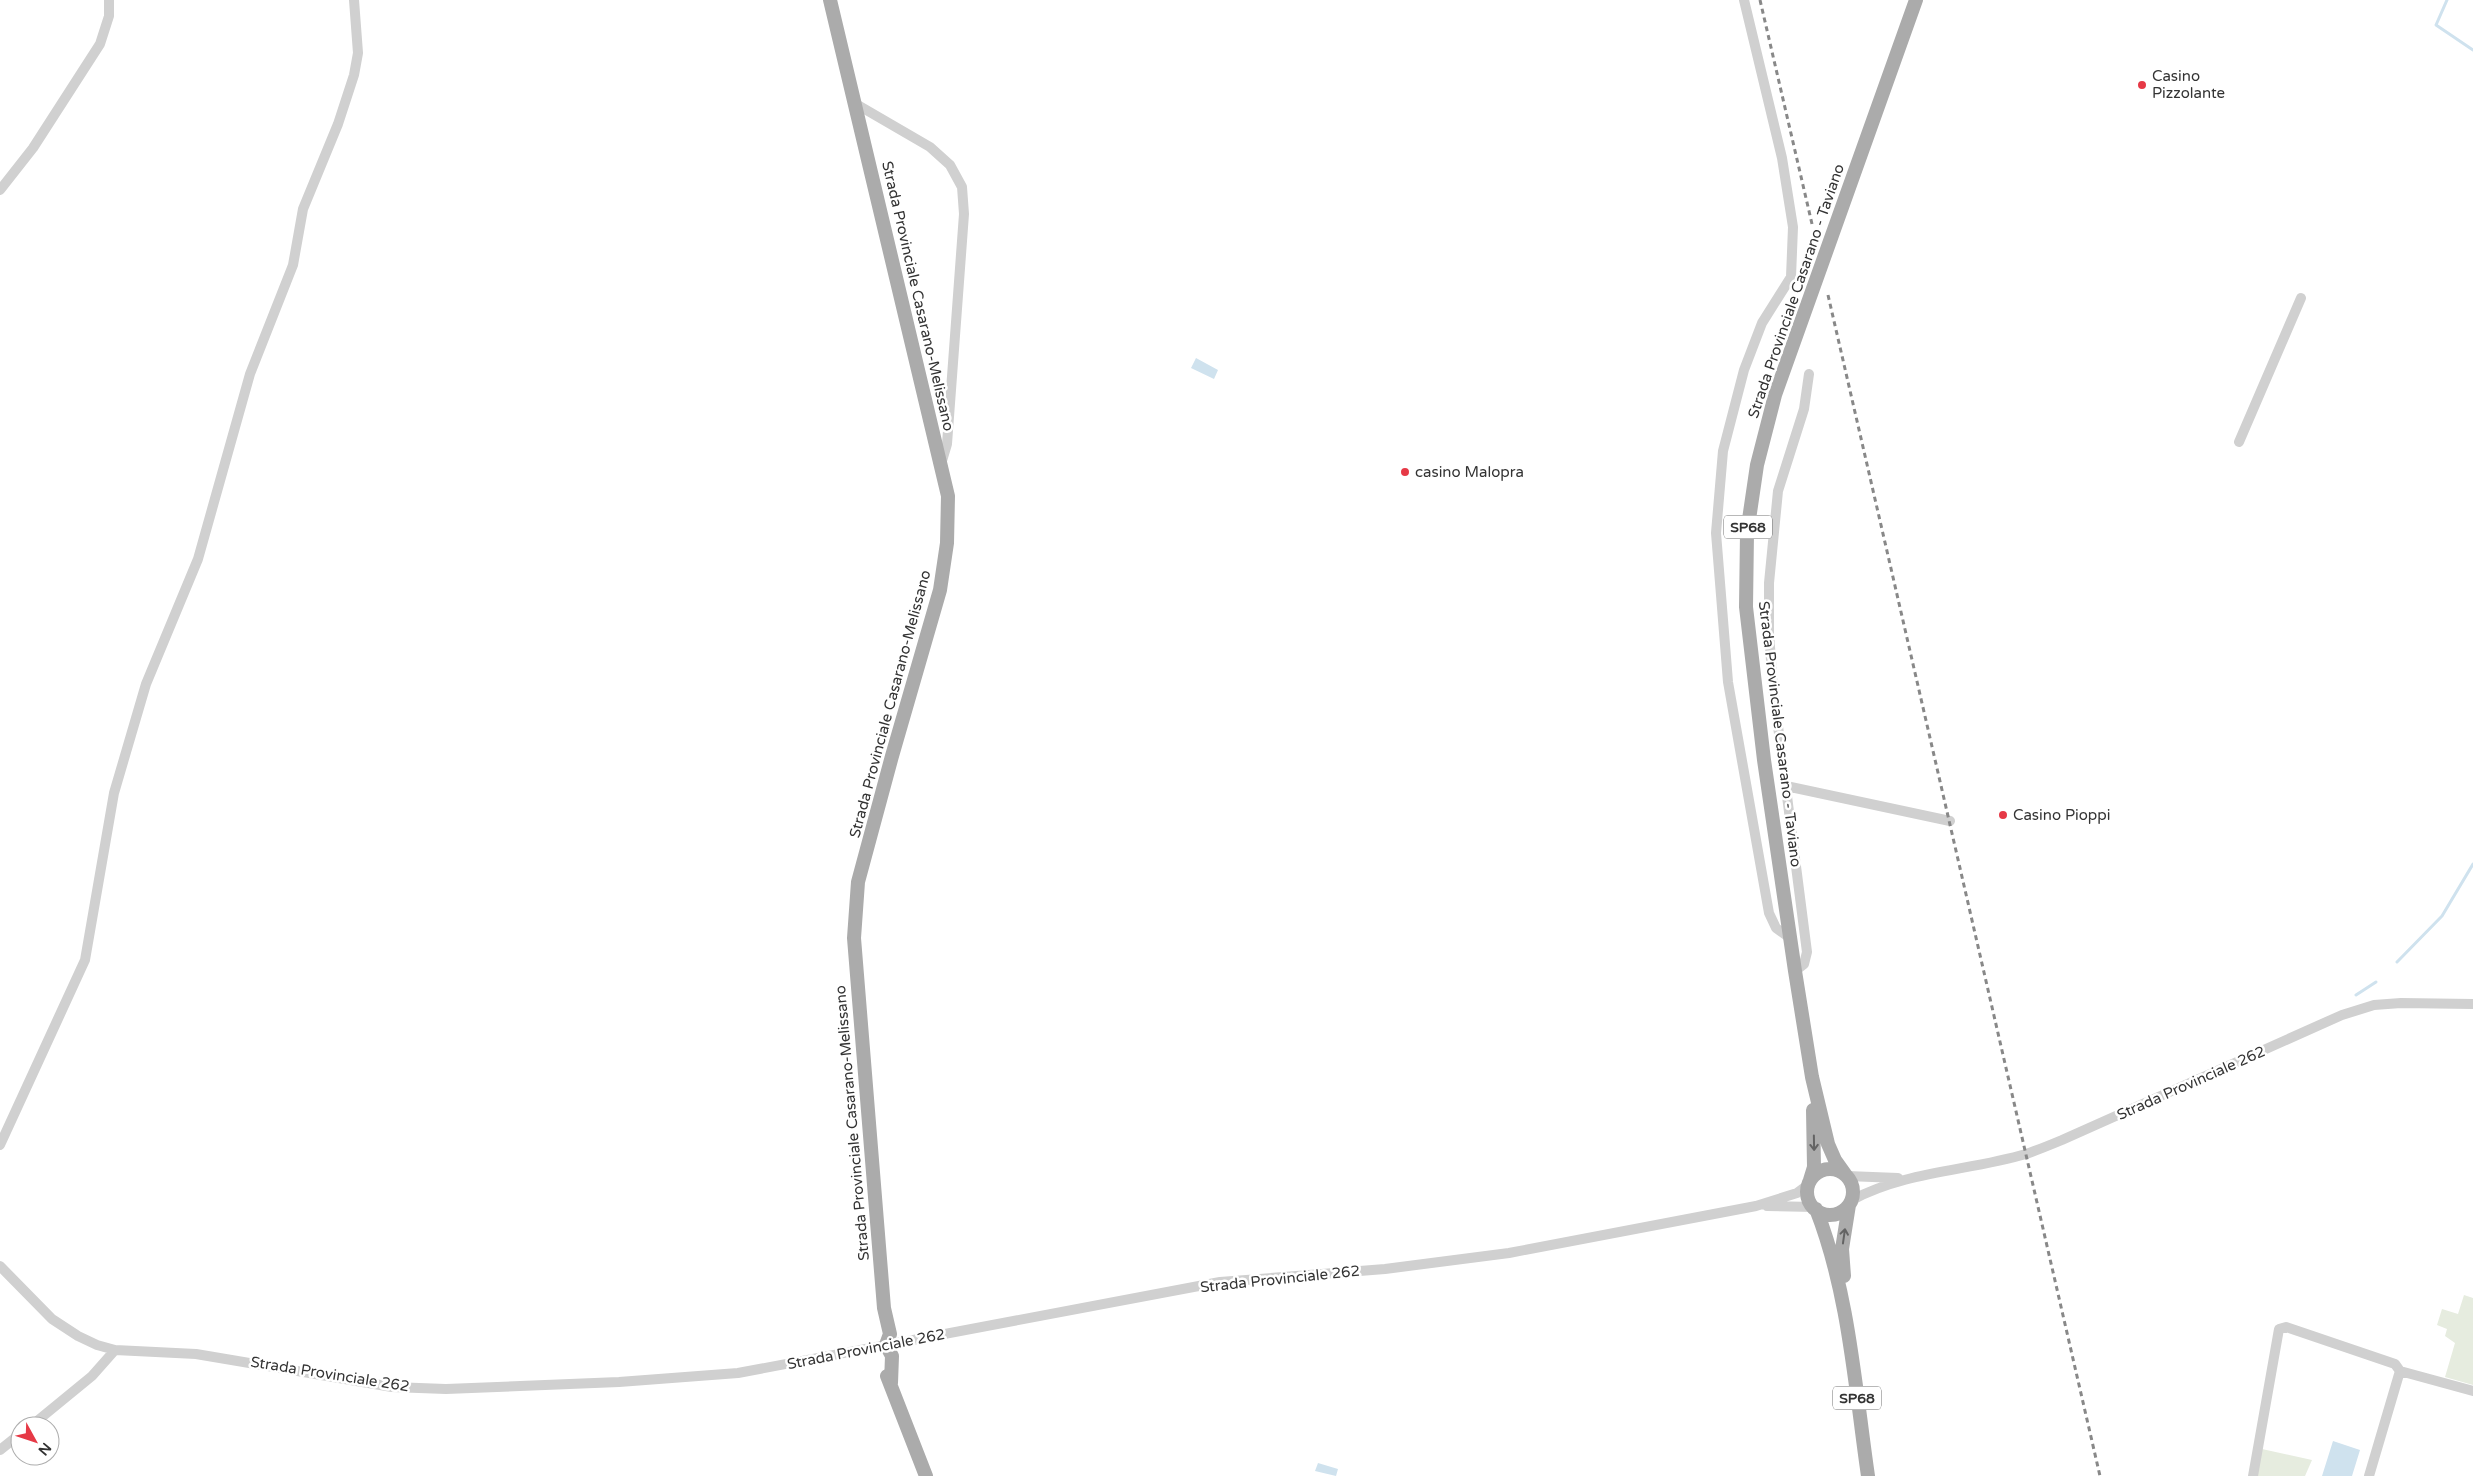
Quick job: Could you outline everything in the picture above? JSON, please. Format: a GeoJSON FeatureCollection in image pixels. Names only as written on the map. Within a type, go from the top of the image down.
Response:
{"type":"FeatureCollection","features":[{"type":"Feature","properties":{"kind":"main road","name":"Strada Provinciale Casarano-Melissano"},"geometry":{"type":"LineString","coordinates":[[830,0],[948,496],[948,542],[940,590],[858,882],[854,938],[884,1308],[881,1323],[882,1337],[886,1345],[883,1358],[886,1373],[898,1407],[926,1476]]}},
{"type":"Feature","properties":{"kind":"main road","name":"Strada Provinciale Casarano - Taviano"},"geometry":{"type":"LineString","coordinates":[[1846,1319],[1842,1249],[1853,1187],[1835,1160],[1828,1144],[1812,1077],[1764,760],[1747,616],[1747,533],[1757,465],[1775,395],[1916,0]]}},
{"type":"Feature","properties":{"kind":"main road","name":"Strada Provinciale Casarano - Taviano"},"geometry":{"type":"LineString","coordinates":[[1812,1077],[1815,1146],[1814,1167],[1808,1196],[1830,1245],[1846,1319],[1868,1476]]}},
{"type":"Feature","properties":{"kind":"main road"},"geometry":{"type":"LineString","coordinates":[[1810,1183],[1814,1175],[1826,1169],[1833,1169],[1846,1175]]}},
{"type":"Feature","properties":{"kind":"main road"},"geometry":{"type":"LineString","coordinates":[[1815,1208],[1829,1215],[1843,1210],[1850,1203]]}},
{"type":"Feature","properties":{"kind":"street"},"geometry":{"type":"LineString","coordinates":[[0,190],[33,148],[100,44],[109,16],[109,0]]}},
{"type":"Feature","properties":{"kind":"street"},"geometry":{"type":"LineString","coordinates":[[0,1145],[85,960],[114,793],[146,684],[198,559],[250,374],[294,265],[303,209],[338,124],[354,75],[358,53],[354,0]]}},
{"type":"Feature","properties":{"kind":"street"},"geometry":{"type":"LineString","coordinates":[[1744,0],[1783,167],[1793,228],[1791,277],[1762,324],[1744,370],[1723,451],[1716,533],[1728,682],[1769,913],[1776,928],[1790,938]]}},
{"type":"Feature","properties":{"kind":"street"},"geometry":{"type":"LineString","coordinates":[[856,104],[930,147],[950,165],[962,187],[964,214],[961,263],[947,444],[941,465]]}},
{"type":"Feature","properties":{"kind":"street"},"geometry":{"type":"LineString","coordinates":[[2239,442],[2301,298]]}},
{"type":"Feature","properties":{"kind":"street"},"geometry":{"type":"LineString","coordinates":[[1796,971],[1804,964],[1807,952],[1769,633],[1769,583],[1778,491],[1804,409],[1809,374]]}},
{"type":"Feature","properties":{"kind":"street"},"geometry":{"type":"LineString","coordinates":[[1786,786],[1950,821]]}},
{"type":"Feature","properties":{"kind":"street","name":"Strada Provinciale 262"},"geometry":{"type":"LineString","coordinates":[[1909,1178],[2026,1154],[2350,1013],[2374,1005],[2401,1002],[2473,1004]]}},
{"type":"Feature","properties":{"kind":"street"},"geometry":{"type":"LineString","coordinates":[[1846,1175],[1909,1178]]}},
{"type":"Feature","properties":{"kind":"street"},"geometry":{"type":"LineString","coordinates":[[1850,1203],[1885,1185],[1909,1178]]}},
{"type":"Feature","properties":{"kind":"street"},"geometry":{"type":"LineString","coordinates":[[1756,1206],[1797,1193],[1810,1183]]}},
{"type":"Feature","properties":{"kind":"street"},"geometry":{"type":"LineString","coordinates":[[1756,1206],[1815,1208]]}},
{"type":"Feature","properties":{"kind":"street","name":"Strada Provinciale 262"},"geometry":{"type":"LineString","coordinates":[[0,1266],[52,1319],[78,1336],[97,1345],[115,1350],[196,1354],[392,1387],[446,1389],[738,1373],[1220,1282],[1385,1269],[1510,1253],[1756,1206]]}},
{"type":"Feature","properties":{"kind":"street"},"geometry":{"type":"LineString","coordinates":[[2253,1476],[2279,1329],[2286,1326],[2395,1364],[2400,1371],[2473,1391]]}},
{"type":"Feature","properties":{"kind":"street"},"geometry":{"type":"LineString","coordinates":[[42,1416],[92,1376],[115,1350]]}},
{"type":"Feature","properties":{"kind":"street"},"geometry":{"type":"LineString","coordinates":[[2369,1476],[2400,1371]]}},
{"type":"Feature","properties":{"kind":"street"},"geometry":{"type":"LineString","coordinates":[[0,1450],[10,1442]]}},
{"type":"Feature","properties":{"kind":"shaded area"},"geometry":{"type":"Polygon","coordinates":[[[2464,1295],[2473,1298],[2473,1385],[2445,1377],[2455,1343],[2445,1336],[2447,1329],[2437,1325],[2442,1309],[2458,1314],[2464,1295]]]}},
{"type":"Feature","properties":{"kind":"shaded area"},"geometry":{"type":"Polygon","coordinates":[[[2262,1449],[2312,1460],[2305,1476],[2256,1476],[2262,1449]]]}},
{"type":"Feature","properties":{"kind":"water"},"geometry":{"type":"Polygon","coordinates":[[[1196,358],[1218,370],[1214,379],[1191,368],[1196,358]]]}},
{"type":"Feature","properties":{"kind":"water"},"geometry":{"type":"Polygon","coordinates":[[[2333,1441],[2360,1450],[2352,1476],[2322,1476],[2333,1441]]]}},
{"type":"Feature","properties":{"kind":"water"},"geometry":{"type":"Polygon","coordinates":[[[1318,1463],[1338,1469],[1336,1476],[1315,1471],[1318,1463]]]}},
{"type":"Feature","properties":{"kind":"waterway"},"geometry":{"type":"LineString","coordinates":[[2447,0],[2436,25],[2473,50]]}},
{"type":"Feature","properties":{"kind":"waterway"},"geometry":{"type":"LineString","coordinates":[[2397,962],[2442,916],[2473,864]]}},
{"type":"Feature","properties":{"kind":"waterway"},"geometry":{"type":"LineString","coordinates":[[2356,995],[2376,982]]}},
{"type":"Feature","properties":{"kind":"railway"},"geometry":{"type":"LineString","coordinates":[[1760,0],[1812,224]]}},
{"type":"Feature","properties":{"kind":"railway"},"geometry":{"type":"LineString","coordinates":[[1828,295],[2100,1476]]}},
{"type":"Feature","properties":{"kind":"place","name":"Casino Pizzolante"},"geometry":{"type":"Point","coordinates":[2142,85]}},
{"type":"Feature","properties":{"kind":"place","name":"casino Malopra"},"geometry":{"type":"Point","coordinates":[1405,472]}},
{"type":"Feature","properties":{"kind":"place","name":"Casino Pioppi"},"geometry":{"type":"Point","coordinates":[2003,815]}}]}
